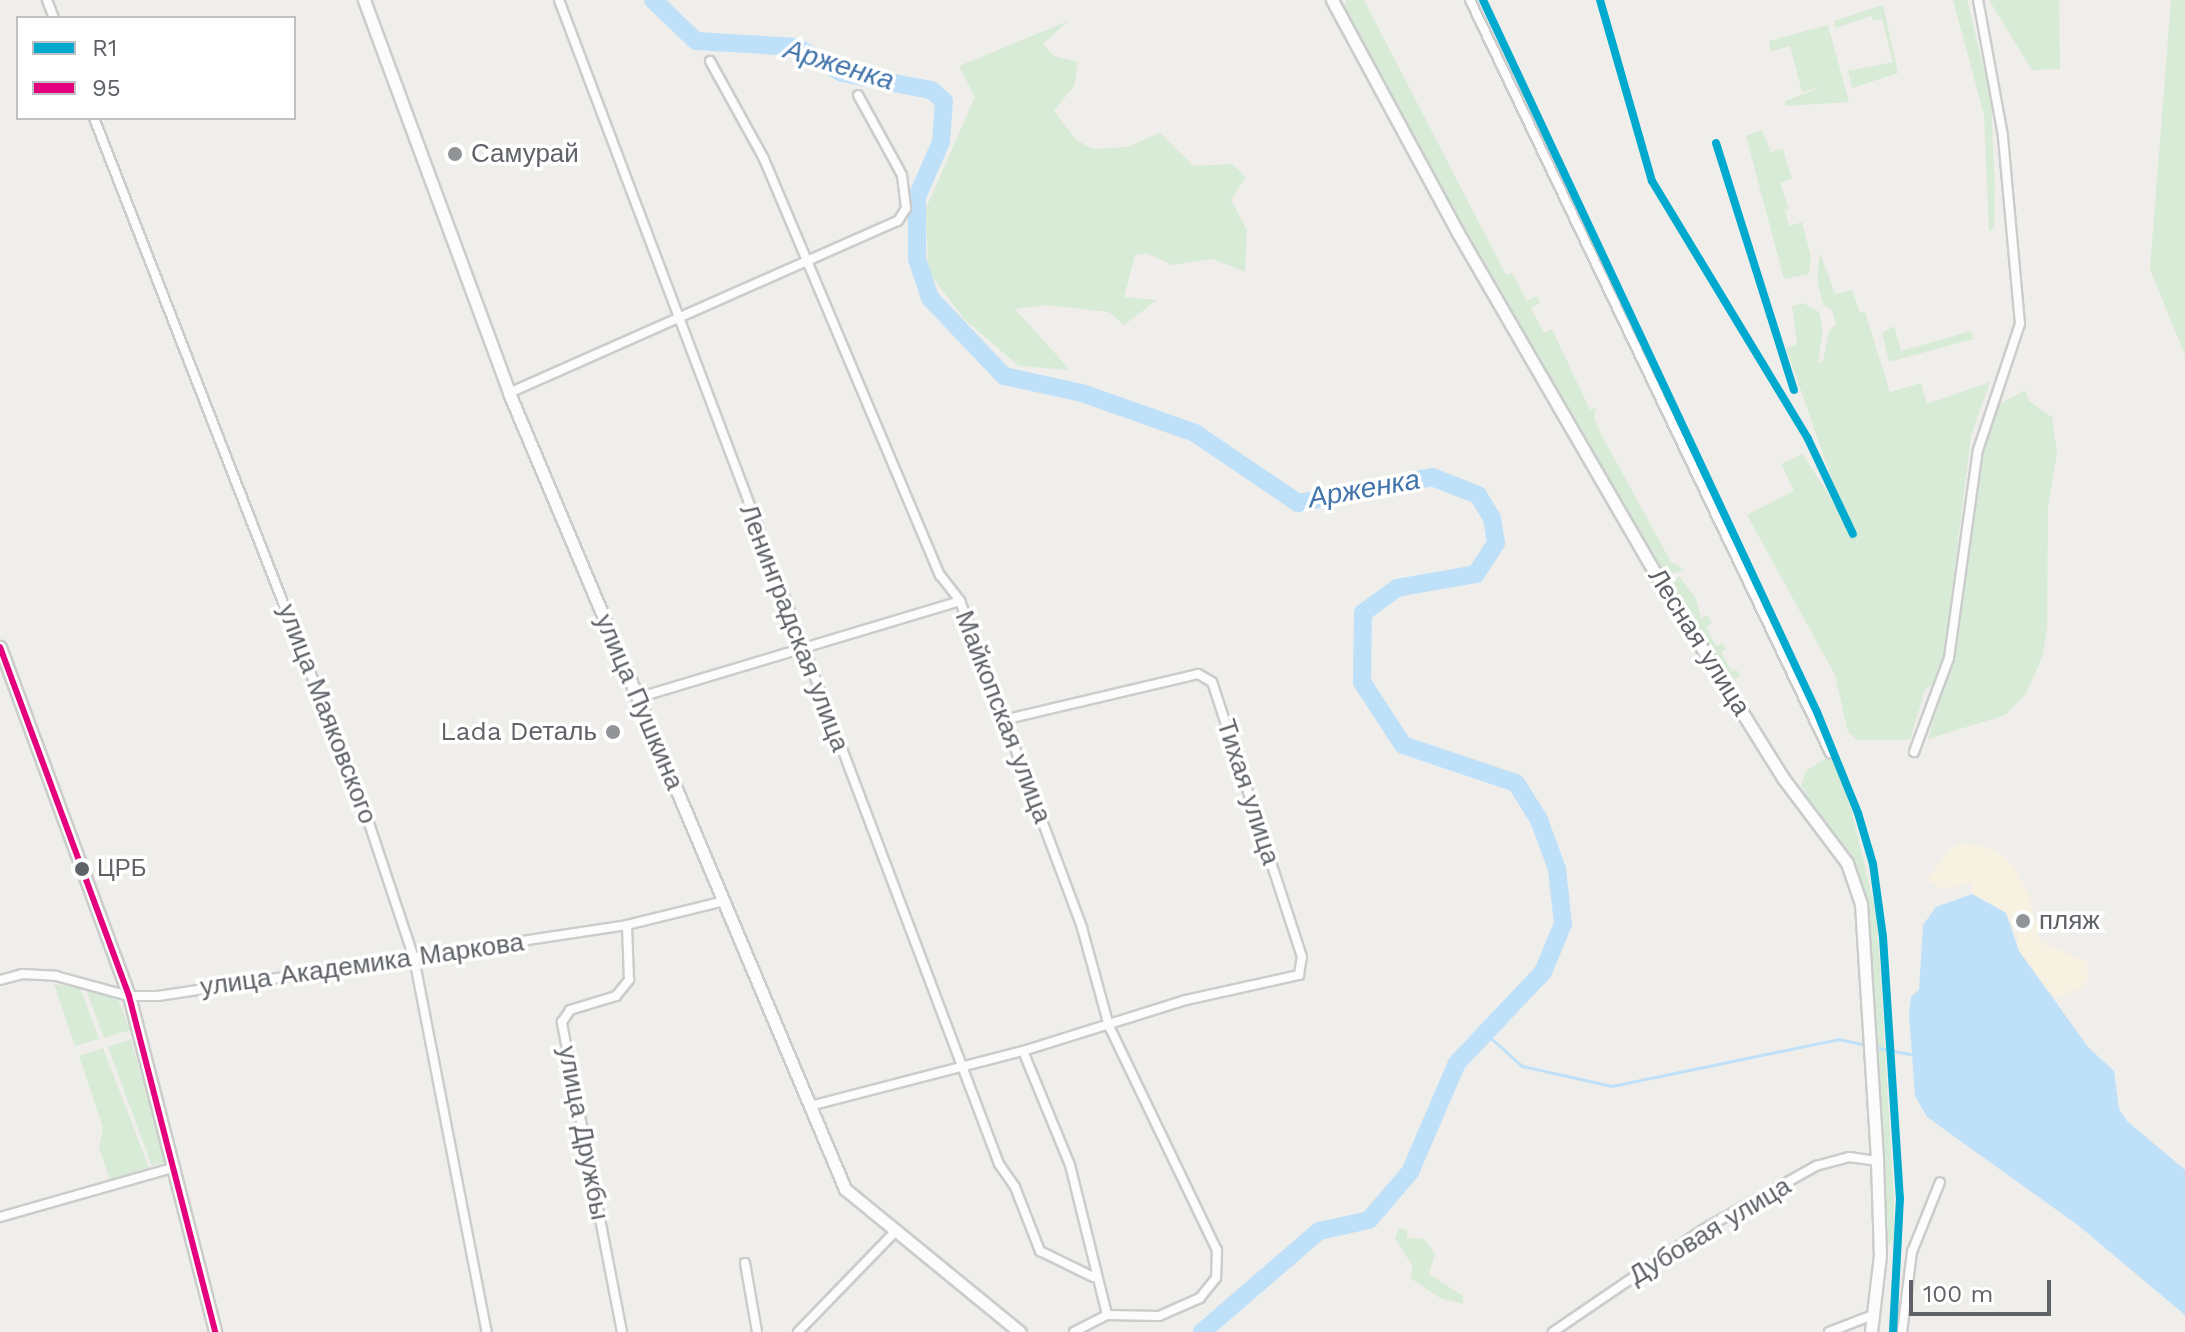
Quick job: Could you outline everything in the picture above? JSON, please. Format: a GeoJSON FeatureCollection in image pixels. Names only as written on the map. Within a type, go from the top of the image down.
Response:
{"type":"FeatureCollection","features":[{"type":"Feature","properties":{"kind":"street","name":"улица Пушкина"},"geometry":{"type":"LineString","coordinates":[[364,0],[509,393],[845,1189],[894,1233],[1020,1332]]}},
{"type":"Feature","properties":{"kind":"street","name":"Ленинградская улица"},"geometry":{"type":"LineString","coordinates":[[559,0],[802,650],[999,1164],[1015,1187],[1040,1251],[1093,1277]]}},
{"type":"Feature","properties":{"kind":"street","name":"Лесная улица"},"geometry":{"type":"LineString","coordinates":[[1332,0],[1450,220],[1656,574],[1783,778],[1847,863],[1861,904],[1877,1161],[1880,1255],[1871,1332]]}},
{"type":"Feature","properties":{"kind":"street"},"geometry":{"type":"LineString","coordinates":[[1470,0],[1830,753]]}},
{"type":"Feature","properties":{"kind":"street"},"geometry":{"type":"LineString","coordinates":[[1914,752],[1949,658],[1978,450],[2020,324],[2003,136],[1978,0]]}},
{"type":"Feature","properties":{"kind":"street","name":"Майкопская улица"},"geometry":{"type":"LineString","coordinates":[[710,61],[764,159],[804,261],[940,575],[960,601],[1082,928],[1109,1026],[1217,1250],[1216,1278],[1200,1298],[1159,1316],[1107,1315]]}},
{"type":"Feature","properties":{"kind":"street"},"geometry":{"type":"LineString","coordinates":[[509,393],[887,227],[906,208],[902,175],[858,95]]}},
{"type":"Feature","properties":{"kind":"street","name":"улица Маяковского"},"geometry":{"type":"LineString","coordinates":[[95,120],[369,823],[414,958],[487,1332]]}},
{"type":"Feature","properties":{"kind":"street"},"geometry":{"type":"LineString","coordinates":[[637,698],[960,601]]}},
{"type":"Feature","properties":{"kind":"street"},"geometry":{"type":"LineString","coordinates":[[0,647],[129,996],[215,1332]]}},
{"type":"Feature","properties":{"kind":"street","name":"Тихая улица"},"geometry":{"type":"LineString","coordinates":[[1004,720],[1198,674],[1212,682],[1302,957],[1299,975],[1186,1000],[1109,1026]]}},
{"type":"Feature","properties":{"kind":"street","name":"улица Академика Маркова"},"geometry":{"type":"LineString","coordinates":[[0,980],[22,974],[56,976],[129,996],[414,958],[627,925],[724,901]]}},
{"type":"Feature","properties":{"kind":"street","name":"улица Дружбы"},"geometry":{"type":"LineString","coordinates":[[622,1332],[562,1022],[570,1010],[616,996],[629,980],[627,925]]}},
{"type":"Feature","properties":{"kind":"street"},"geometry":{"type":"LineString","coordinates":[[810,1106],[1109,1026]]}},
{"type":"Feature","properties":{"kind":"street"},"geometry":{"type":"LineString","coordinates":[[1023,1051],[1070,1165],[1087,1226],[1093,1277],[1107,1315],[1074,1332]]}},
{"type":"Feature","properties":{"kind":"street","name":"Дубовая улица"},"geometry":{"type":"LineString","coordinates":[[1553,1332],[1704,1229],[1816,1166],[1849,1157],[1877,1161]]}},
{"type":"Feature","properties":{"kind":"street"},"geometry":{"type":"LineString","coordinates":[[0,1217],[175,1167]]}},
{"type":"Feature","properties":{"kind":"street"},"geometry":{"type":"LineString","coordinates":[[1902,1332],[1912,1252],[1940,1182]]}},
{"type":"Feature","properties":{"kind":"street"},"geometry":{"type":"LineString","coordinates":[[797,1331],[894,1233]]}},
{"type":"Feature","properties":{"kind":"street"},"geometry":{"type":"LineString","coordinates":[[745,1263],[757,1332]]}},
{"type":"Feature","properties":{"kind":"street"},"geometry":{"type":"LineString","coordinates":[[1829,1332],[1873,1315]]}},
{"type":"Feature","properties":{"kind":"green space"},"geometry":{"type":"Polygon","coordinates":[[[1347,0],[1364,0],[1506,275],[1512,273],[1527,301],[1537,296],[1540,303],[1531,308],[1544,333],[1552,329],[1590,410],[1597,407],[1594,416],[1601,434],[1671,562],[1685,570],[1666,575],[1491,277],[1343,7],[1347,0]]]}},
{"type":"Feature","properties":{"kind":"green space"},"geometry":{"type":"Polygon","coordinates":[[[1953,0],[1967,0],[1991,99],[1995,189],[1994,228],[1989,232],[1984,115],[1953,0]]]}},
{"type":"Feature","properties":{"kind":"green space"},"geometry":{"type":"Polygon","coordinates":[[[1989,0],[2059,0],[2060,69],[2032,70],[1989,0]]]}},
{"type":"Feature","properties":{"kind":"green space"},"geometry":{"type":"Polygon","coordinates":[[[2171,0],[2185,0],[2185,355],[2150,269],[2171,0]]]}},
{"type":"Feature","properties":{"kind":"green space"},"geometry":{"type":"Polygon","coordinates":[[[1883,5],[1898,73],[1852,88],[1848,71],[1893,62],[1882,19],[1873,21],[1871,16],[1836,28],[1834,21],[1883,5]]]}},
{"type":"Feature","properties":{"kind":"green space"},"geometry":{"type":"Polygon","coordinates":[[[1068,21],[1043,44],[1054,56],[1078,62],[1074,86],[1054,111],[1075,139],[1092,149],[1127,147],[1160,133],[1194,166],[1232,164],[1246,177],[1231,200],[1247,230],[1245,272],[1213,259],[1172,265],[1147,253],[1135,255],[1124,297],[1157,300],[1124,325],[1109,312],[1046,305],[1015,309],[1070,370],[1019,366],[965,320],[928,271],[926,208],[975,97],[959,66],[1068,21]]]}},
{"type":"Feature","properties":{"kind":"green space"},"geometry":{"type":"Polygon","coordinates":[[[1828,25],[1849,102],[1786,106],[1785,101],[1825,86],[1802,92],[1790,46],[1771,51],[1769,41],[1828,25]]]}},
{"type":"Feature","properties":{"kind":"green space"},"geometry":{"type":"Polygon","coordinates":[[[1762,130],[1771,152],[1783,149],[1792,179],[1780,183],[1789,209],[1785,210],[1789,226],[1802,222],[1811,257],[1809,274],[1784,279],[1746,136],[1762,130]]]}},
{"type":"Feature","properties":{"kind":"green space"},"geometry":{"type":"Polygon","coordinates":[[[1820,253],[1835,294],[1852,290],[1860,313],[1865,312],[1890,392],[1921,383],[1927,404],[1990,382],[1971,436],[1944,657],[1936,681],[1925,690],[1910,740],[1857,740],[1848,732],[1835,675],[1747,515],[1794,491],[1781,464],[1803,454],[1836,507],[1841,505],[1786,348],[1797,344],[1792,306],[1803,303],[1819,312],[1823,331],[1818,362],[1823,362],[1829,331],[1836,324],[1832,310],[1823,304],[1817,279],[1820,253]]]}},
{"type":"Feature","properties":{"kind":"green space"},"geometry":{"type":"Polygon","coordinates":[[[1894,326],[1901,351],[1971,331],[1973,339],[1889,362],[1882,333],[1894,326]]]}},
{"type":"Feature","properties":{"kind":"green space"},"geometry":{"type":"Polygon","coordinates":[[[2025,390],[2029,401],[2052,417],[2057,453],[2048,507],[2047,630],[2042,658],[2025,695],[2005,715],[1928,739],[1957,645],[1982,458],[1998,405],[2025,390]]]}},
{"type":"Feature","properties":{"kind":"green space"},"geometry":{"type":"Polygon","coordinates":[[[1679,576],[1696,599],[1701,618],[1708,615],[1712,623],[1706,627],[1716,646],[1723,643],[1726,649],[1721,652],[1732,672],[1737,670],[1740,676],[1734,679],[1748,705],[1743,705],[1672,585],[1679,576]]]}},
{"type":"Feature","properties":{"kind":"green space"},"geometry":{"type":"Polygon","coordinates":[[[1826,758],[1833,760],[1850,804],[1877,917],[1894,1199],[1894,1238],[1889,1244],[1884,1236],[1870,946],[1860,885],[1801,785],[1806,771],[1826,758]]]}},
{"type":"Feature","properties":{"kind":"green space"},"geometry":{"type":"Polygon","coordinates":[[[54,984],[80,988],[99,1039],[75,1046],[54,984]]]}},
{"type":"Feature","properties":{"kind":"green space"},"geometry":{"type":"Polygon","coordinates":[[[86,989],[117,997],[130,1030],[104,1038],[86,989]]]}},
{"type":"Feature","properties":{"kind":"green space"},"geometry":{"type":"Polygon","coordinates":[[[131,1039],[165,1162],[152,1166],[108,1047],[131,1039]]]}},
{"type":"Feature","properties":{"kind":"green space"},"geometry":{"type":"Polygon","coordinates":[[[103,1048],[149,1168],[110,1180],[99,1147],[103,1128],[79,1056],[103,1048]]]}},
{"type":"Feature","properties":{"kind":"green space"},"geometry":{"type":"Polygon","coordinates":[[[1399,1228],[1407,1230],[1407,1238],[1424,1239],[1435,1254],[1429,1274],[1463,1296],[1463,1304],[1440,1298],[1410,1278],[1413,1267],[1395,1238],[1399,1228]]]}},
{"type":"Feature","properties":{"kind":"sand","name":"пляж"},"geometry":{"type":"Polygon","coordinates":[[[1962,842],[1996,850],[2014,867],[2029,895],[2040,941],[2087,962],[2089,977],[2081,988],[2057,998],[2046,988],[2019,951],[2017,933],[1998,907],[1972,894],[1972,883],[1942,889],[1927,880],[1948,850],[1962,842]]]}},
{"type":"Feature","properties":{"kind":"water"},"geometry":{"type":"Polygon","coordinates":[[[1972,894],[2006,913],[2019,951],[2088,1047],[2114,1071],[2119,1109],[2127,1121],[2185,1170],[2185,1315],[2079,1226],[1927,1117],[1915,1096],[1909,1014],[1911,997],[1919,990],[1923,925],[1936,907],[1972,894]]]}},
{"type":"Feature","properties":{"kind":"waterway","name":"Арженка"},"geometry":{"type":"LineString","coordinates":[[653,0],[696,41],[797,47],[842,73],[931,90],[944,101],[941,142],[917,197],[917,259],[930,298],[1004,376],[1082,393],[1195,433],[1298,503],[1432,477],[1478,495],[1492,518],[1496,543],[1476,574],[1397,588],[1363,613],[1362,682],[1403,745],[1516,783],[1539,820],[1557,869],[1563,924],[1543,972],[1457,1063],[1410,1172],[1369,1220],[1319,1231],[1202,1332]]}},
{"type":"Feature","properties":{"kind":"waterway"},"geometry":{"type":"LineString","coordinates":[[1485,1033],[1522,1066],[1612,1086],[1838,1039],[1867,1045]]}},
{"type":"Feature","properties":{"kind":"waterway"},"geometry":{"type":"LineString","coordinates":[[1874,1047],[1914,1055]]}},
{"type":"Feature","properties":{"kind":"transit line","name":"R1"},"geometry":{"type":"LineString","coordinates":[[1483,0],[1817,712],[1858,813],[1873,864],[1883,937],[1900,1198],[1893,1332]]}},
{"type":"Feature","properties":{"kind":"transit line","name":"R1"},"geometry":{"type":"LineString","coordinates":[[1600,0],[1652,181],[1808,439],[1853,534]]}},
{"type":"Feature","properties":{"kind":"transit line","name":"R1"},"geometry":{"type":"LineString","coordinates":[[1716,143],[1794,390]]}},
{"type":"Feature","properties":{"kind":"transit line","name":"95"},"geometry":{"type":"LineString","coordinates":[[0,647],[129,996],[215,1332]]}},
{"type":"Feature","properties":{"kind":"place","name":"Самурай"},"geometry":{"type":"Point","coordinates":[455,154]}},
{"type":"Feature","properties":{"kind":"place","name":"Lada Dеталь"},"geometry":{"type":"Point","coordinates":[613,732]}},
{"type":"Feature","properties":{"kind":"place","name":"ЦРБ"},"geometry":{"type":"Point","coordinates":[82,869]}},
{"type":"Feature","properties":{"kind":"place","name":"пляж"},"geometry":{"type":"Point","coordinates":[2023,921]}}]}
